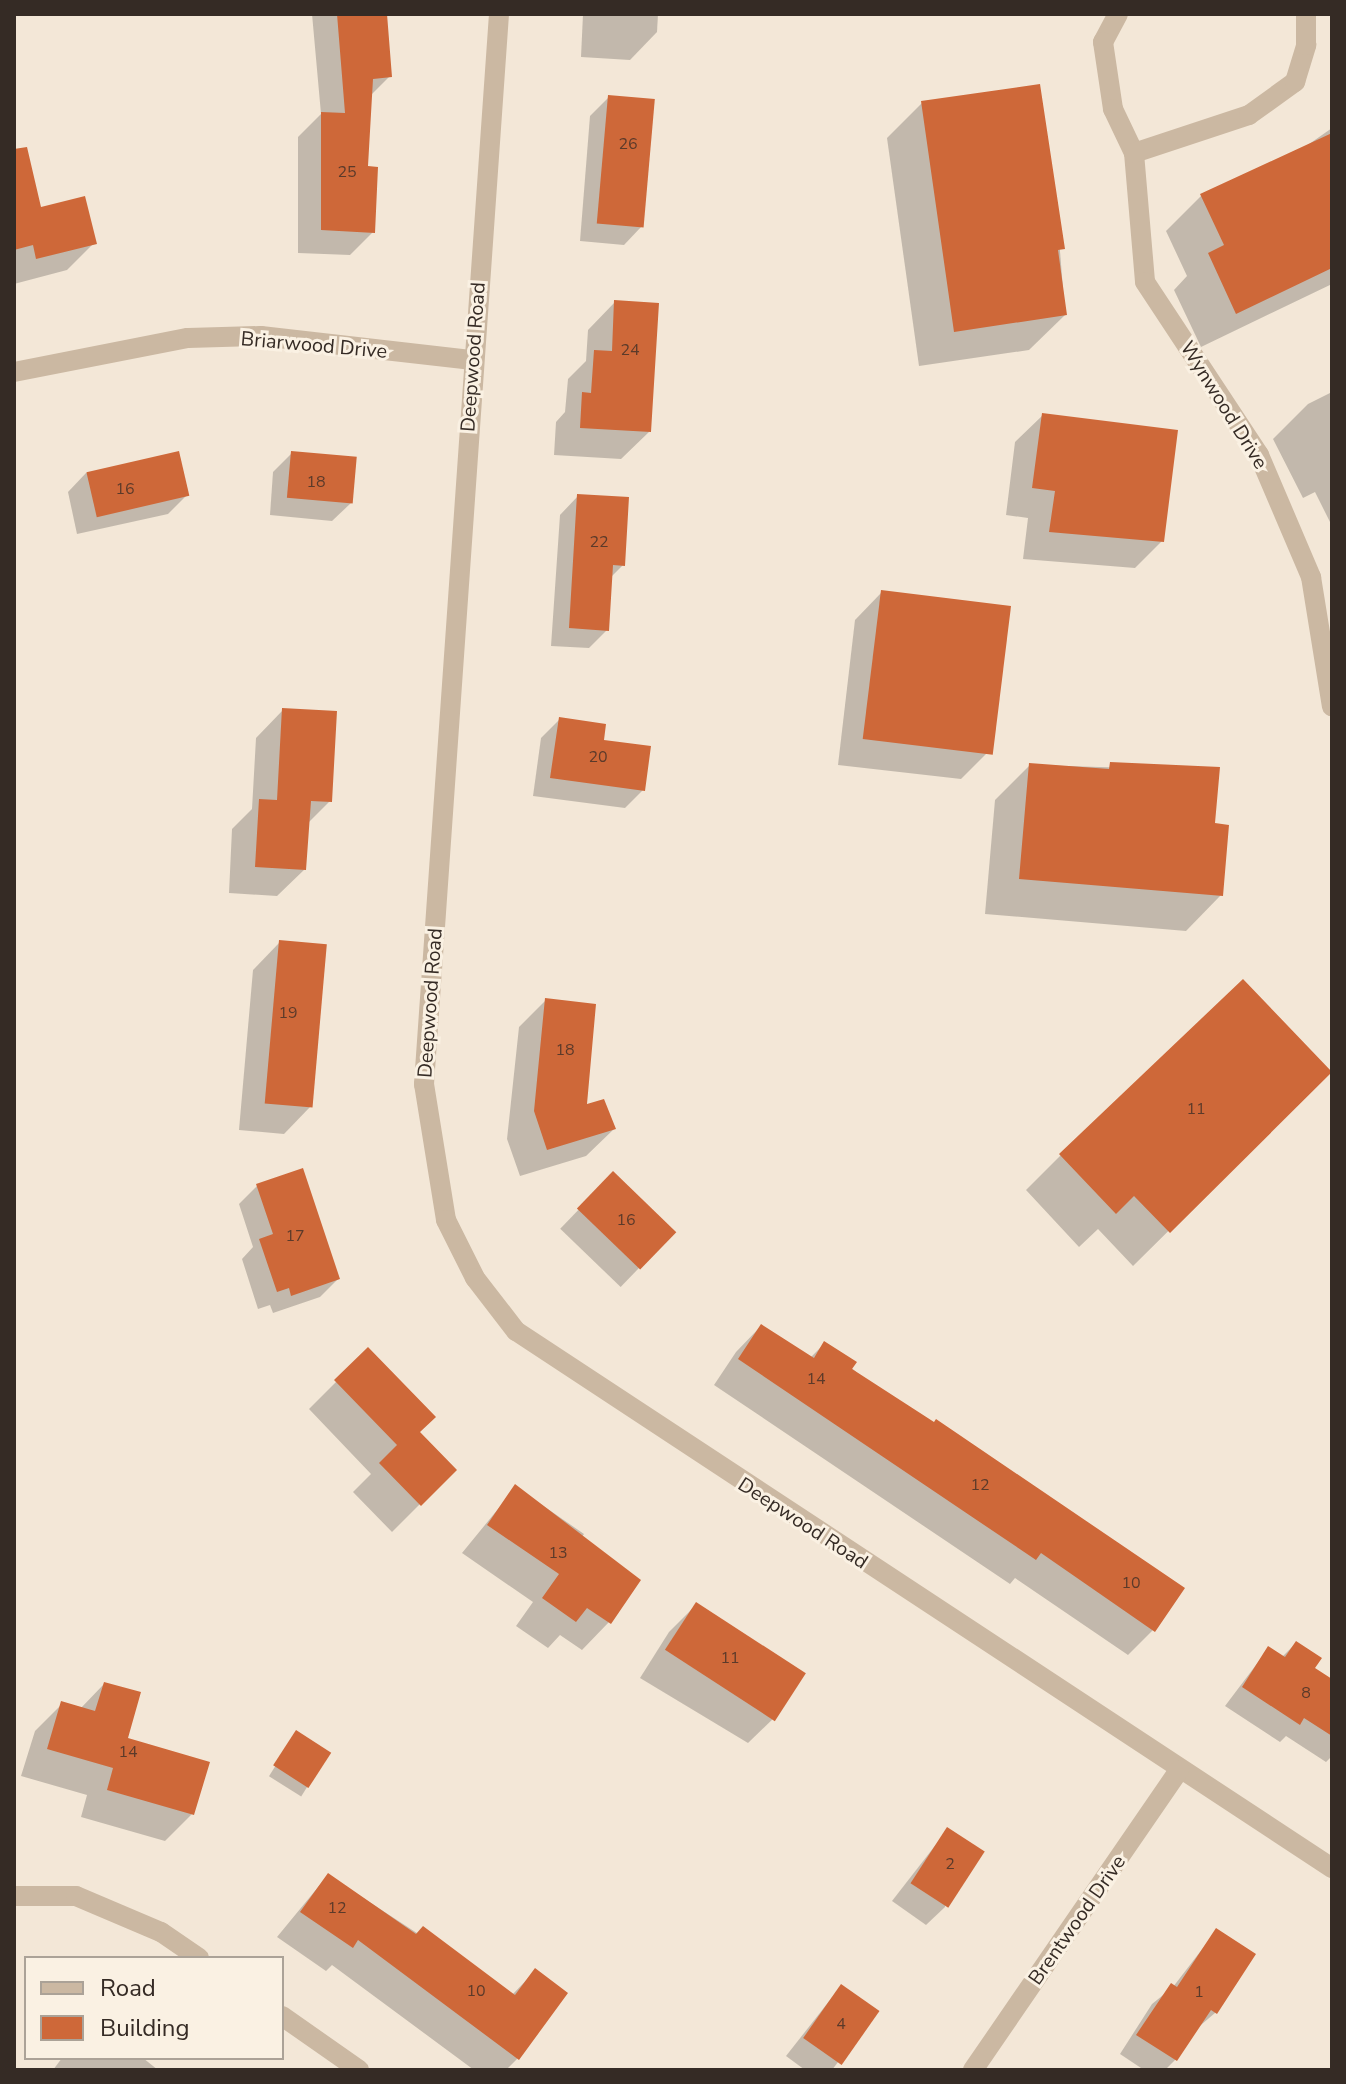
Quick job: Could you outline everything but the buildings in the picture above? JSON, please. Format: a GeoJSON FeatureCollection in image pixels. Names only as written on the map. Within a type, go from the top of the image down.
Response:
{"type":"FeatureCollection","features":[{"type":"Feature","properties":{"kind":"street","name":"Deepwood Road"},"geometry":{"type":"LineString","coordinates":[[499,14],[424,1084],[446,1220],[475,1278],[516,1331],[1332,1868]]}},
{"type":"Feature","properties":{"kind":"street","name":"Wynwood Drive"},"geometry":{"type":"LineString","coordinates":[[1118,14],[1103,42],[1113,109],[1134,153],[1145,282],[1259,455],[1311,577],[1332,706]]}},
{"type":"Feature","properties":{"kind":"street"},"geometry":{"type":"LineString","coordinates":[[1134,153],[1249,115],[1295,82],[1306,45],[1306,14]]}},
{"type":"Feature","properties":{"kind":"street","name":"Briarwood Drive"},"geometry":{"type":"LineString","coordinates":[[14,372],[203,338],[261,336],[473,360]]}},
{"type":"Feature","properties":{"kind":"street","name":"Brentwood Drive"},"geometry":{"type":"LineString","coordinates":[[973,2070],[1179,1770]]}},
{"type":"Feature","properties":{"kind":"street"},"geometry":{"type":"LineString","coordinates":[[14,1896],[76,1896],[161,1932],[196,1956]]}},
{"type":"Feature","properties":{"kind":"street"},"geometry":{"type":"LineString","coordinates":[[284,2017],[359,2070]]}}]}
